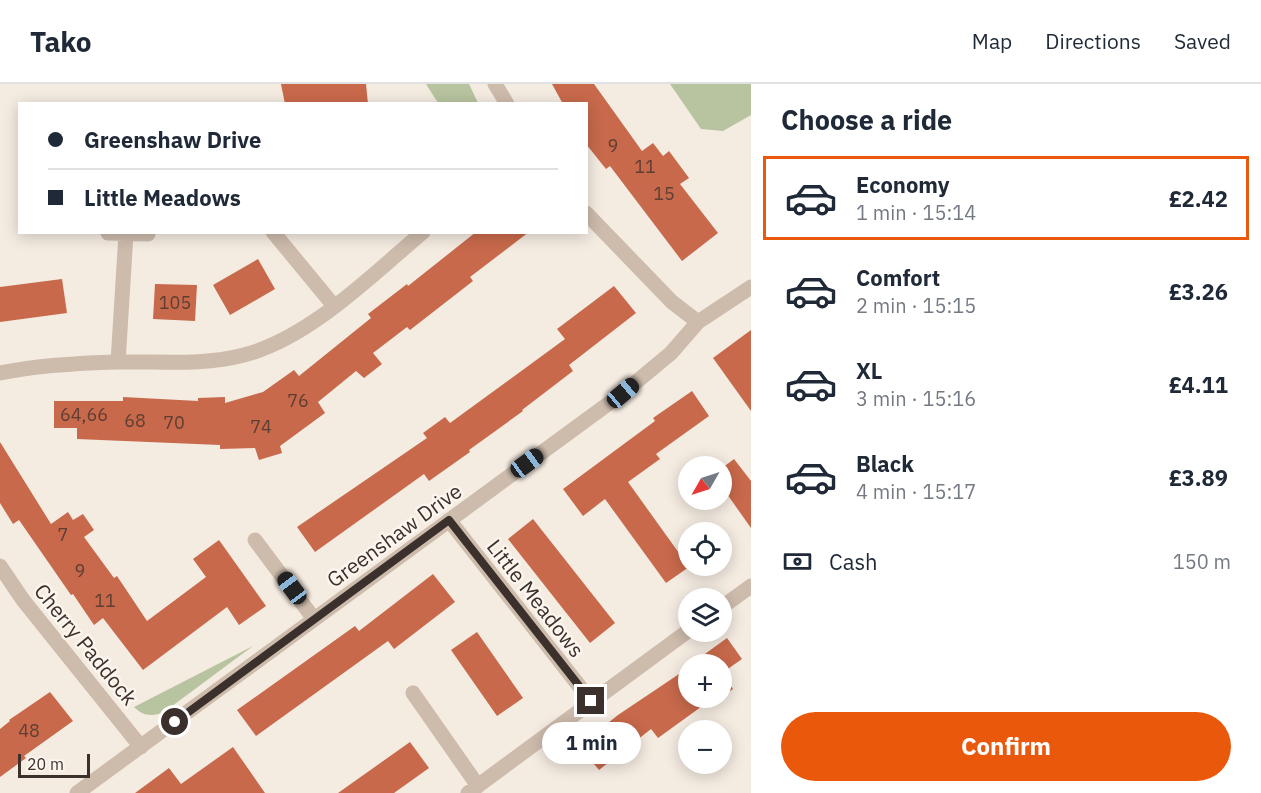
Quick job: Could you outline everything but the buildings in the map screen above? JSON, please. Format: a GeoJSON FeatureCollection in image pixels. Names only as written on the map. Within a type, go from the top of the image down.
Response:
{"type":"FeatureCollection","features":[{"type":"Feature","properties":{"kind":"street"},"geometry":{"type":"LineString","coordinates":[[495,84],[506,102]]}},
{"type":"Feature","properties":{"kind":"street"},"geometry":{"type":"LineString","coordinates":[[588,215],[672,302],[698,322]]}},
{"type":"Feature","properties":{"kind":"street"},"geometry":{"type":"LineString","coordinates":[[118,362],[126,234],[148,234]]}},
{"type":"Feature","properties":{"kind":"street"},"geometry":{"type":"LineString","coordinates":[[275,234],[334,306]]}},
{"type":"Feature","properties":{"kind":"street"},"geometry":{"type":"LineString","coordinates":[[0,373],[38,366],[118,362],[197,363],[244,355],[271,346],[300,330],[334,306],[421,234]]}},
{"type":"Feature","properties":{"kind":"street","name":"Greenshaw Drive"},"geometry":{"type":"LineString","coordinates":[[77,793],[623,393],[671,353],[698,322],[751,287]]}},
{"type":"Feature","properties":{"kind":"street","name":"Little Meadows"},"geometry":{"type":"LineString","coordinates":[[449,520],[591,701]]}},
{"type":"Feature","properties":{"kind":"street"},"geometry":{"type":"LineString","coordinates":[[255,540],[314,619]]}},
{"type":"Feature","properties":{"kind":"street","name":"Cherry Paddock"},"geometry":{"type":"LineString","coordinates":[[0,566],[23,600],[141,747]]}},
{"type":"Feature","properties":{"kind":"street"},"geometry":{"type":"LineString","coordinates":[[732,602],[749,593]]}},
{"type":"Feature","properties":{"kind":"street"},"geometry":{"type":"LineString","coordinates":[[413,693],[473,789],[678,638]]}},
{"type":"Feature","properties":{"kind":"green space"},"geometry":{"type":"Polygon","coordinates":[[[426,84],[469,84],[478,102],[437,102],[426,84]]]}},
{"type":"Feature","properties":{"kind":"green space"},"geometry":{"type":"Polygon","coordinates":[[[670,84],[751,84],[751,115],[723,131],[701,129],[670,84]]]}},
{"type":"Feature","properties":{"kind":"green space"},"geometry":{"type":"Polygon","coordinates":[[[253,646],[164,712],[148,715],[134,707],[253,646]]]}},
{"type":"Feature","properties":{"kind":"route"},"geometry":{"type":"LineString","coordinates":[[175,722],[449,520],[591,701]]}}]}
